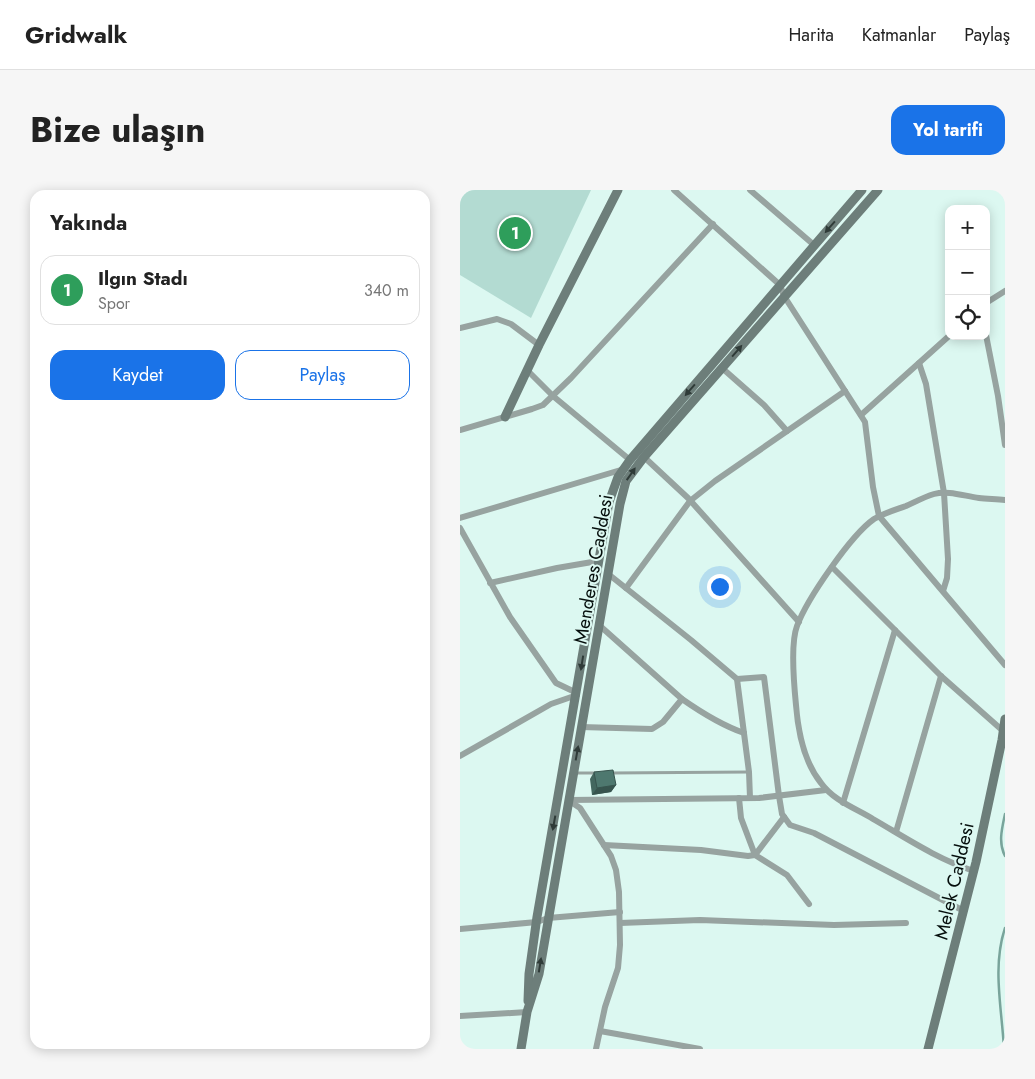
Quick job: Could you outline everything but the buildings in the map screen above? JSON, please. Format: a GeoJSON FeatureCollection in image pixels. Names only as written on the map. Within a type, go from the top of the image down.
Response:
{"type":"FeatureCollection","features":[{"type":"Feature","properties":{"kind":"main road"},"geometry":{"type":"LineString","coordinates":[[505,417],[539,345],[618,190]]}},
{"type":"Feature","properties":{"kind":"main road","name":"Menderes Caddesi"},"geometry":{"type":"LineString","coordinates":[[521,1049],[537,922],[577,694],[598,560],[614,485],[630,460],[862,190]]}},
{"type":"Feature","properties":{"kind":"main road","name":"Menderes Caddesi"},"geometry":{"type":"LineString","coordinates":[[527,1012],[539,974],[607,573],[623,490],[630,474],[644,457],[878,190]]}},
{"type":"Feature","properties":{"kind":"main road","name":"Melek Caddesi"},"geometry":{"type":"LineString","coordinates":[[928,1049],[974,871],[1005,719]]}},
{"type":"Feature","properties":{"kind":"street"},"geometry":{"type":"LineString","coordinates":[[674,190],[780,285],[784,296],[865,422],[876,507],[880,516],[1003,663]]}},
{"type":"Feature","properties":{"kind":"street"},"geometry":{"type":"LineString","coordinates":[[750,190],[814,245]]}},
{"type":"Feature","properties":{"kind":"street"},"geometry":{"type":"LineString","coordinates":[[460,430],[543,405],[713,224]]}},
{"type":"Feature","properties":{"kind":"street"},"geometry":{"type":"LineString","coordinates":[[990,300],[1005,291]]}},
{"type":"Feature","properties":{"kind":"street"},"geometry":{"type":"LineString","coordinates":[[460,328],[497,319],[512,324],[539,345]]}},
{"type":"Feature","properties":{"kind":"street"},"geometry":{"type":"LineString","coordinates":[[861,415],[945,340]]}},
{"type":"Feature","properties":{"kind":"street"},"geometry":{"type":"LineString","coordinates":[[987,340],[1005,445]]}},
{"type":"Feature","properties":{"kind":"street"},"geometry":{"type":"LineString","coordinates":[[919,364],[926,384],[944,493],[948,559],[947,578],[943,591]]}},
{"type":"Feature","properties":{"kind":"street"},"geometry":{"type":"LineString","coordinates":[[722,368],[764,405],[787,431]]}},
{"type":"Feature","properties":{"kind":"street"},"geometry":{"type":"LineString","coordinates":[[527,370],[553,396],[630,460]]}},
{"type":"Feature","properties":{"kind":"street"},"geometry":{"type":"LineString","coordinates":[[626,588],[690,500],[846,391]]}},
{"type":"Feature","properties":{"kind":"street"},"geometry":{"type":"LineString","coordinates":[[644,457],[690,500],[799,622]]}},
{"type":"Feature","properties":{"kind":"street"},"geometry":{"type":"LineString","coordinates":[[460,518],[624,468]]}},
{"type":"Feature","properties":{"kind":"street"},"geometry":{"type":"LineString","coordinates":[[974,871],[939,858],[842,803],[826,790],[812,769],[798,723],[793,669],[796,627],[832,567],[862,529],[880,516],[935,494],[944,493],[1005,500]]}},
{"type":"Feature","properties":{"kind":"street"},"geometry":{"type":"LineString","coordinates":[[460,528],[510,617],[556,683],[577,694]]}},
{"type":"Feature","properties":{"kind":"street"},"geometry":{"type":"LineString","coordinates":[[490,583],[598,560]]}},
{"type":"Feature","properties":{"kind":"street"},"geometry":{"type":"LineString","coordinates":[[832,567],[941,676],[1002,730]]}},
{"type":"Feature","properties":{"kind":"street"},"geometry":{"type":"LineString","coordinates":[[607,573],[737,679],[764,678],[779,796],[784,817],[790,825],[814,833],[964,911]]}},
{"type":"Feature","properties":{"kind":"street"},"geometry":{"type":"LineString","coordinates":[[599,625],[682,699],[704,715],[729,728],[744,733]]}},
{"type":"Feature","properties":{"kind":"street"},"geometry":{"type":"LineString","coordinates":[[842,803],[895,630]]}},
{"type":"Feature","properties":{"kind":"street"},"geometry":{"type":"LineString","coordinates":[[1003,663],[1005,654]]}},
{"type":"Feature","properties":{"kind":"street"},"geometry":{"type":"LineString","coordinates":[[896,832],[941,676]]}},
{"type":"Feature","properties":{"kind":"street"},"geometry":{"type":"LineString","coordinates":[[737,679],[749,772],[750,798]]}},
{"type":"Feature","properties":{"kind":"street"},"geometry":{"type":"LineString","coordinates":[[460,756],[551,704],[577,694]]}},
{"type":"Feature","properties":{"kind":"street"},"geometry":{"type":"LineString","coordinates":[[581,727],[652,730],[662,722],[682,699]]}},
{"type":"Feature","properties":{"kind":"street"},"geometry":{"type":"LineString","coordinates":[[568,800],[750,798],[826,790]]}},
{"type":"Feature","properties":{"kind":"street"},"geometry":{"type":"LineString","coordinates":[[739,798],[741,818],[755,855],[787,876],[809,904]]}},
{"type":"Feature","properties":{"kind":"street"},"geometry":{"type":"LineString","coordinates":[[568,800],[580,808],[604,845],[616,870],[620,912],[618,968],[605,1007],[596,1049]]}},
{"type":"Feature","properties":{"kind":"street"},"geometry":{"type":"LineString","coordinates":[[604,845],[755,855],[784,817]]}},
{"type":"Feature","properties":{"kind":"street"},"geometry":{"type":"LineString","coordinates":[[460,929],[537,922],[548,918],[620,912]]}},
{"type":"Feature","properties":{"kind":"street"},"geometry":{"type":"LineString","coordinates":[[620,923],[700,920],[834,925],[906,923]]}},
{"type":"Feature","properties":{"kind":"street"},"geometry":{"type":"LineString","coordinates":[[460,1016],[527,1012]]}},
{"type":"Feature","properties":{"kind":"street"},"geometry":{"type":"LineString","coordinates":[[600,1031],[700,1049]]}},
{"type":"Feature","properties":{"kind":"lane"},"geometry":{"type":"LineString","coordinates":[[573,774],[749,772]]}},
{"type":"Feature","properties":{"kind":"green space"},"geometry":{"type":"Polygon","coordinates":[[[460,190],[591,190],[531,318],[460,275],[460,190]]]}},
{"type":"Feature","properties":{"kind":"waterway"},"geometry":{"type":"LineString","coordinates":[[1005,814],[1001,841],[1005,856]]}},
{"type":"Feature","properties":{"kind":"waterway"},"geometry":{"type":"LineString","coordinates":[[1004,1049],[998,973],[1001,943],[1005,928]]}},
{"type":"Feature","properties":{"kind":"place","name":"Ilgın Stadı"},"geometry":{"type":"Point","coordinates":[515,233]}}]}
